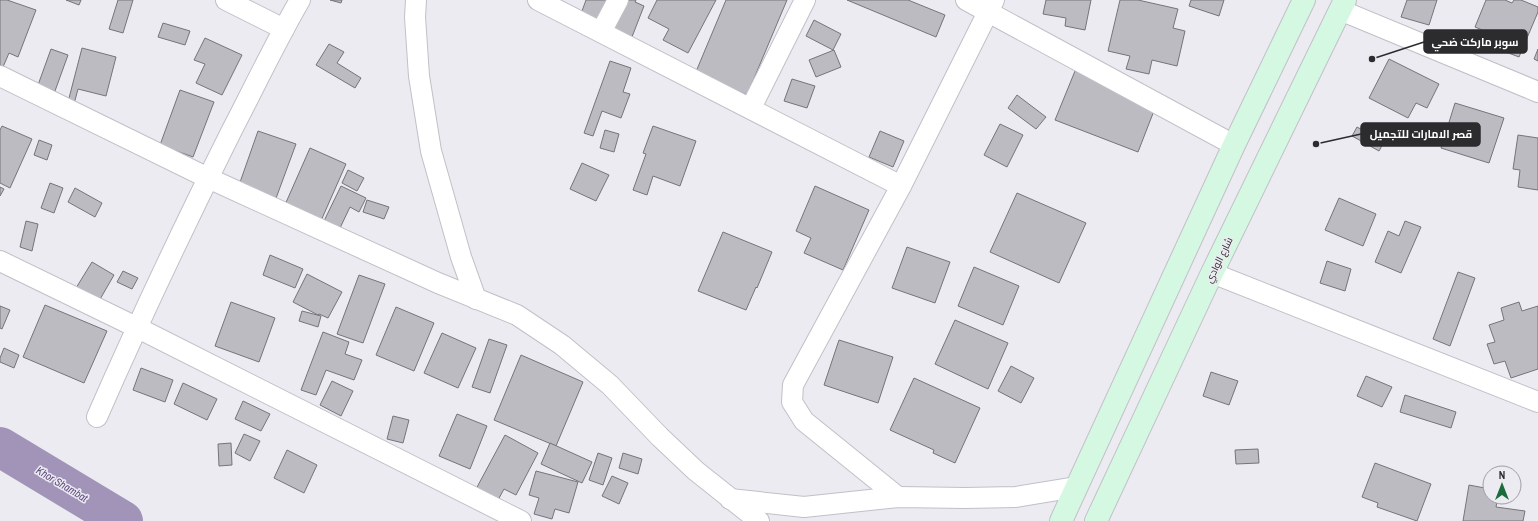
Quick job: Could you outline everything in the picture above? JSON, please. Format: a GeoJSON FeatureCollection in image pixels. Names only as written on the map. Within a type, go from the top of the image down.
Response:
{"type":"FeatureCollection","features":[{"type":"Feature","properties":{"kind":"main road"},"geometry":{"type":"LineString","coordinates":[[1061,521],[1234,145],[1304,0]]}},
{"type":"Feature","properties":{"kind":"main road","name":"شارع الوادي"},"geometry":{"type":"LineString","coordinates":[[1096,521],[1212,273],[1342,5]]}},
{"type":"Feature","properties":{"kind":"street"},"geometry":{"type":"LineString","coordinates":[[226,0],[284,29]]}},
{"type":"Feature","properties":{"kind":"street"},"geometry":{"type":"LineString","coordinates":[[97,418],[136,327],[208,178],[300,0]]}},
{"type":"Feature","properties":{"kind":"street"},"geometry":{"type":"LineString","coordinates":[[416,0],[415,17],[419,76],[431,151],[461,257],[476,299]]}},
{"type":"Feature","properties":{"kind":"street"},"geometry":{"type":"LineString","coordinates":[[538,0],[901,186]]}},
{"type":"Feature","properties":{"kind":"street"},"geometry":{"type":"LineString","coordinates":[[601,32],[618,0]]}},
{"type":"Feature","properties":{"kind":"street"},"geometry":{"type":"LineString","coordinates":[[751,108],[805,0]]}},
{"type":"Feature","properties":{"kind":"street"},"geometry":{"type":"LineString","coordinates":[[966,0],[991,6],[1234,145]]}},
{"type":"Feature","properties":{"kind":"street"},"geometry":{"type":"LineString","coordinates":[[1342,5],[1538,92]]}},
{"type":"Feature","properties":{"kind":"street"},"geometry":{"type":"LineString","coordinates":[[898,497],[804,422],[792,402],[793,385],[901,186],[991,6]]}},
{"type":"Feature","properties":{"kind":"street"},"geometry":{"type":"LineString","coordinates":[[0,76],[208,178],[438,283],[516,315],[562,345],[610,385],[681,456],[730,499],[759,521]]}},
{"type":"Feature","properties":{"kind":"street"},"geometry":{"type":"LineString","coordinates":[[0,261],[136,327],[521,521]]}},
{"type":"Feature","properties":{"kind":"street"},"geometry":{"type":"LineString","coordinates":[[1212,273],[1538,402]]}},
{"type":"Feature","properties":{"kind":"street"},"geometry":{"type":"LineString","coordinates":[[730,499],[804,507],[898,497],[1016,497],[1076,488]]}},
{"type":"Feature","properties":{"kind":"building"},"geometry":{"type":"Polygon","coordinates":[[[0,0],[7,0],[36,10],[18,57],[9,53],[3,67],[0,66],[0,0]]]}},
{"type":"Feature","properties":{"kind":"building"},"geometry":{"type":"Polygon","coordinates":[[[66,0],[81,0],[79,5],[66,0]]]}},
{"type":"Feature","properties":{"kind":"building"},"geometry":{"type":"Polygon","coordinates":[[[118,0],[133,0],[123,33],[109,29],[118,0]]]}},
{"type":"Feature","properties":{"kind":"building"},"geometry":{"type":"Polygon","coordinates":[[[330,0],[342,0],[341,3],[330,0]]]}},
{"type":"Feature","properties":{"kind":"building"},"geometry":{"type":"Polygon","coordinates":[[[586,0],[636,0],[635,2],[644,6],[630,42],[578,22],[586,0]]]}},
{"type":"Feature","properties":{"kind":"building"},"geometry":{"type":"Polygon","coordinates":[[[657,0],[716,0],[688,53],[663,40],[669,29],[648,18],[657,0]]]}},
{"type":"Feature","properties":{"kind":"building"},"geometry":{"type":"Polygon","coordinates":[[[726,0],[787,0],[747,95],[695,74],[726,0]]]}},
{"type":"Feature","properties":{"kind":"building"},"geometry":{"type":"Polygon","coordinates":[[[847,0],[908,0],[945,15],[936,37],[847,0]]]}},
{"type":"Feature","properties":{"kind":"building"},"geometry":{"type":"Polygon","coordinates":[[[1046,0],[1091,0],[1085,30],[1065,26],[1066,18],[1043,14],[1046,0]]]}},
{"type":"Feature","properties":{"kind":"building"},"geometry":{"type":"Polygon","coordinates":[[[1120,0],[1138,0],[1178,9],[1173,28],[1185,31],[1177,66],[1152,60],[1149,74],[1126,69],[1130,56],[1108,51],[1120,0]]]}},
{"type":"Feature","properties":{"kind":"building"},"geometry":{"type":"Polygon","coordinates":[[[1191,0],[1224,0],[1219,16],[1189,6],[1191,0]]]}},
{"type":"Feature","properties":{"kind":"building"},"geometry":{"type":"Polygon","coordinates":[[[1407,0],[1437,0],[1429,25],[1401,17],[1407,0]]]}},
{"type":"Feature","properties":{"kind":"building"},"geometry":{"type":"Polygon","coordinates":[[[1486,0],[1505,0],[1512,3],[1514,0],[1521,0],[1538,7],[1538,12],[1519,57],[1482,43],[1487,32],[1475,27],[1486,0]]]}},
{"type":"Feature","properties":{"kind":"building"},"geometry":{"type":"Polygon","coordinates":[[[814,20],[841,34],[833,50],[806,36],[814,20]]]}},
{"type":"Feature","properties":{"kind":"building"},"geometry":{"type":"Polygon","coordinates":[[[163,23],[190,31],[185,45],[158,37],[163,23]]]}},
{"type":"Feature","properties":{"kind":"building"},"geometry":{"type":"Polygon","coordinates":[[[205,38],[242,55],[222,95],[196,83],[205,64],[194,60],[205,38]]]}},
{"type":"Feature","properties":{"kind":"building"},"geometry":{"type":"Polygon","coordinates":[[[329,44],[344,52],[337,63],[361,78],[355,88],[316,65],[329,44]]]}},
{"type":"Feature","properties":{"kind":"building"},"geometry":{"type":"Polygon","coordinates":[[[82,48],[116,57],[106,96],[78,89],[74,104],[68,102],[82,48]]]}},
{"type":"Feature","properties":{"kind":"building"},"geometry":{"type":"Polygon","coordinates":[[[51,49],[68,55],[55,91],[38,85],[51,49]]]}},
{"type":"Feature","properties":{"kind":"building"},"geometry":{"type":"Polygon","coordinates":[[[1538,49],[1538,61],[1534,59],[1538,49]]]}},
{"type":"Feature","properties":{"kind":"building"},"geometry":{"type":"Polygon","coordinates":[[[834,50],[841,67],[816,77],[809,60],[834,50]]]}},
{"type":"Feature","properties":{"kind":"building"},"geometry":{"type":"Polygon","coordinates":[[[1389,59],[1439,84],[1427,108],[1416,103],[1408,118],[1369,98],[1389,59]]]}},
{"type":"Feature","properties":{"kind":"building"},"geometry":{"type":"Polygon","coordinates":[[[610,61],[631,68],[623,92],[630,94],[621,118],[602,111],[593,136],[584,133],[610,61]]]}},
{"type":"Feature","properties":{"kind":"building"},"geometry":{"type":"Polygon","coordinates":[[[1075,71],[1157,103],[1138,152],[1055,120],[1075,71]]]}},
{"type":"Feature","properties":{"kind":"building"},"geometry":{"type":"Polygon","coordinates":[[[792,79],[815,86],[807,108],[784,101],[792,79]]]}},
{"type":"Feature","properties":{"kind":"building"},"geometry":{"type":"Polygon","coordinates":[[[180,90],[214,102],[193,157],[160,145],[180,90]]]}},
{"type":"Feature","properties":{"kind":"building"},"geometry":{"type":"Polygon","coordinates":[[[1017,95],[1046,117],[1036,129],[1008,108],[1017,95]]]}},
{"type":"Feature","properties":{"kind":"building"},"geometry":{"type":"Polygon","coordinates":[[[1455,103],[1504,118],[1489,163],[1441,148],[1455,103]]]}},
{"type":"Feature","properties":{"kind":"building"},"geometry":{"type":"Polygon","coordinates":[[[1000,124],[1023,135],[1007,167],[984,155],[1000,124]]]}},
{"type":"Feature","properties":{"kind":"building"},"geometry":{"type":"Polygon","coordinates":[[[2,126],[32,139],[10,188],[0,183],[0,130],[2,126]]]}},
{"type":"Feature","properties":{"kind":"building"},"geometry":{"type":"Polygon","coordinates":[[[653,126],[696,141],[680,186],[653,176],[647,195],[633,190],[646,154],[643,153],[653,126]]]}},
{"type":"Feature","properties":{"kind":"building"},"geometry":{"type":"Polygon","coordinates":[[[1357,127],[1384,142],[1379,151],[1352,136],[1357,127]]]}},
{"type":"Feature","properties":{"kind":"building"},"geometry":{"type":"Polygon","coordinates":[[[605,130],[619,134],[614,152],[600,148],[605,130]]]}},
{"type":"Feature","properties":{"kind":"building"},"geometry":{"type":"Polygon","coordinates":[[[258,131],[296,144],[275,201],[238,188],[258,131]]]}},
{"type":"Feature","properties":{"kind":"building"},"geometry":{"type":"Polygon","coordinates":[[[880,131],[904,141],[893,167],[869,157],[880,131]]]}},
{"type":"Feature","properties":{"kind":"building"},"geometry":{"type":"Polygon","coordinates":[[[1518,135],[1538,138],[1538,190],[1518,187],[1520,170],[1513,169],[1518,135]]]}},
{"type":"Feature","properties":{"kind":"building"},"geometry":{"type":"Polygon","coordinates":[[[39,140],[52,145],[47,160],[34,155],[39,140]]]}},
{"type":"Feature","properties":{"kind":"building"},"geometry":{"type":"Polygon","coordinates":[[[310,148],[346,164],[320,223],[284,207],[310,148]]]}},
{"type":"Feature","properties":{"kind":"building"},"geometry":{"type":"Polygon","coordinates":[[[582,163],[609,175],[596,201],[570,189],[582,163]]]}},
{"type":"Feature","properties":{"kind":"building"},"geometry":{"type":"Polygon","coordinates":[[[348,170],[364,178],[357,191],[342,183],[348,170]]]}},
{"type":"Feature","properties":{"kind":"building"},"geometry":{"type":"Polygon","coordinates":[[[50,183],[63,188],[54,213],[41,208],[50,183]]]}},
{"type":"Feature","properties":{"kind":"building"},"geometry":{"type":"Polygon","coordinates":[[[341,186],[366,198],[359,212],[350,207],[340,228],[324,221],[341,186]]]}},
{"type":"Feature","properties":{"kind":"building"},"geometry":{"type":"Polygon","coordinates":[[[815,186],[869,210],[843,270],[804,253],[811,238],[796,231],[815,186]]]}},
{"type":"Feature","properties":{"kind":"building"},"geometry":{"type":"Polygon","coordinates":[[[0,187],[4,189],[0,196],[0,187]]]}},
{"type":"Feature","properties":{"kind":"building"},"geometry":{"type":"Polygon","coordinates":[[[75,188],[102,203],[95,217],[68,202],[75,188]]]}},
{"type":"Feature","properties":{"kind":"building"},"geometry":{"type":"Polygon","coordinates":[[[1017,193],[1086,223],[1059,283],[990,252],[1017,193]]]}},
{"type":"Feature","properties":{"kind":"building"},"geometry":{"type":"Polygon","coordinates":[[[1339,198],[1376,214],[1363,246],[1325,230],[1339,198]]]}},
{"type":"Feature","properties":{"kind":"building"},"geometry":{"type":"Polygon","coordinates":[[[367,200],[389,207],[384,219],[363,212],[367,200]]]}},
{"type":"Feature","properties":{"kind":"building"},"geometry":{"type":"Polygon","coordinates":[[[26,221],[38,224],[32,251],[20,247],[26,221]]]}},
{"type":"Feature","properties":{"kind":"building"},"geometry":{"type":"Polygon","coordinates":[[[1405,221],[1421,227],[1401,273],[1375,262],[1388,231],[1399,236],[1405,221]]]}},
{"type":"Feature","properties":{"kind":"building"},"geometry":{"type":"Polygon","coordinates":[[[723,232],[772,252],[746,310],[698,291],[723,232]]]}},
{"type":"Feature","properties":{"kind":"building"},"geometry":{"type":"Polygon","coordinates":[[[907,247],[950,262],[935,303],[892,288],[907,247]]]}},
{"type":"Feature","properties":{"kind":"building"},"geometry":{"type":"Polygon","coordinates":[[[270,255],[303,269],[295,288],[263,275],[270,255]]]}},
{"type":"Feature","properties":{"kind":"building"},"geometry":{"type":"Polygon","coordinates":[[[1327,261],[1351,269],[1345,291],[1320,283],[1327,261]]]}},
{"type":"Feature","properties":{"kind":"building"},"geometry":{"type":"Polygon","coordinates":[[[92,262],[114,275],[99,301],[76,288],[92,262]]]}},
{"type":"Feature","properties":{"kind":"building"},"geometry":{"type":"Polygon","coordinates":[[[974,267],[1019,286],[1003,325],[958,306],[974,267]]]}},
{"type":"Feature","properties":{"kind":"building"},"geometry":{"type":"Polygon","coordinates":[[[123,271],[138,278],[132,289],[117,282],[123,271]]]}},
{"type":"Feature","properties":{"kind":"building"},"geometry":{"type":"Polygon","coordinates":[[[1458,272],[1475,278],[1450,346],[1433,339],[1458,272]]]}},
{"type":"Feature","properties":{"kind":"building"},"geometry":{"type":"Polygon","coordinates":[[[307,274],[342,292],[328,318],[319,314],[318,315],[293,302],[307,274]]]}},
{"type":"Feature","properties":{"kind":"building"},"geometry":{"type":"Polygon","coordinates":[[[359,275],[385,284],[363,343],[337,334],[359,275]]]}},
{"type":"Feature","properties":{"kind":"building"},"geometry":{"type":"Polygon","coordinates":[[[231,302],[275,318],[259,362],[215,346],[231,302]]]}},
{"type":"Feature","properties":{"kind":"building"},"geometry":{"type":"Polygon","coordinates":[[[1519,302],[1522,311],[1538,306],[1538,369],[1511,378],[1505,361],[1494,364],[1487,344],[1495,342],[1489,325],[1504,320],[1501,308],[1519,302]]]}},
{"type":"Feature","properties":{"kind":"building"},"geometry":{"type":"Polygon","coordinates":[[[45,305],[107,331],[84,383],[23,357],[45,305]]]}},
{"type":"Feature","properties":{"kind":"building"},"geometry":{"type":"Polygon","coordinates":[[[0,306],[10,310],[2,329],[0,328],[0,306]]]}},
{"type":"Feature","properties":{"kind":"building"},"geometry":{"type":"Polygon","coordinates":[[[396,307],[434,323],[414,371],[376,355],[396,307]]]}},
{"type":"Feature","properties":{"kind":"building"},"geometry":{"type":"Polygon","coordinates":[[[302,311],[321,316],[318,327],[299,321],[302,311]]]}},
{"type":"Feature","properties":{"kind":"building"},"geometry":{"type":"Polygon","coordinates":[[[955,320],[1008,343],[988,389],[935,364],[955,320]]]}},
{"type":"Feature","properties":{"kind":"building"},"geometry":{"type":"Polygon","coordinates":[[[323,332],[349,342],[345,354],[362,360],[354,380],[326,370],[316,395],[301,390],[323,332]]]}},
{"type":"Feature","properties":{"kind":"building"},"geometry":{"type":"Polygon","coordinates":[[[442,333],[476,348],[458,388],[424,373],[442,333]]]}},
{"type":"Feature","properties":{"kind":"building"},"geometry":{"type":"Polygon","coordinates":[[[489,339],[507,345],[490,393],[472,387],[489,339]]]}},
{"type":"Feature","properties":{"kind":"building"},"geometry":{"type":"Polygon","coordinates":[[[839,340],[893,357],[878,403],[824,385],[839,340]]]}},
{"type":"Feature","properties":{"kind":"building"},"geometry":{"type":"Polygon","coordinates":[[[4,348],[19,355],[14,368],[0,362],[4,348]]]}},
{"type":"Feature","properties":{"kind":"building"},"geometry":{"type":"Polygon","coordinates":[[[521,355],[583,382],[556,446],[494,420],[521,355]]]}},
{"type":"Feature","properties":{"kind":"building"},"geometry":{"type":"Polygon","coordinates":[[[1011,366],[1034,378],[1021,403],[998,391],[1011,366]]]}},
{"type":"Feature","properties":{"kind":"building"},"geometry":{"type":"Polygon","coordinates":[[[141,368],[173,380],[165,402],[133,390],[141,368]]]}},
{"type":"Feature","properties":{"kind":"building"},"geometry":{"type":"Polygon","coordinates":[[[1211,372],[1238,381],[1229,405],[1203,396],[1211,372]]]}},
{"type":"Feature","properties":{"kind":"building"},"geometry":{"type":"Polygon","coordinates":[[[1366,376],[1392,387],[1382,407],[1357,396],[1366,376]]]}},
{"type":"Feature","properties":{"kind":"building"},"geometry":{"type":"Polygon","coordinates":[[[914,378],[980,408],[955,463],[933,453],[934,450],[890,430],[914,378]]]}},
{"type":"Feature","properties":{"kind":"building"},"geometry":{"type":"Polygon","coordinates":[[[332,381],[353,391],[341,416],[320,405],[332,381]]]}},
{"type":"Feature","properties":{"kind":"building"},"geometry":{"type":"Polygon","coordinates":[[[183,383],[217,399],[207,420],[174,404],[183,383]]]}},
{"type":"Feature","properties":{"kind":"building"},"geometry":{"type":"Polygon","coordinates":[[[1405,395],[1456,412],[1451,428],[1400,412],[1405,395]]]}},
{"type":"Feature","properties":{"kind":"building"},"geometry":{"type":"Polygon","coordinates":[[[243,401],[270,414],[261,431],[235,419],[243,401]]]}},
{"type":"Feature","properties":{"kind":"building"},"geometry":{"type":"Polygon","coordinates":[[[457,414],[487,426],[470,469],[439,456],[457,414]]]}},
{"type":"Feature","properties":{"kind":"building"},"geometry":{"type":"Polygon","coordinates":[[[393,416],[409,420],[403,443],[387,439],[393,416]]]}},
{"type":"Feature","properties":{"kind":"building"},"geometry":{"type":"Polygon","coordinates":[[[244,434],[260,441],[250,461],[235,453],[244,434]]]}},
{"type":"Feature","properties":{"kind":"building"},"geometry":{"type":"Polygon","coordinates":[[[505,435],[538,453],[516,495],[504,489],[498,500],[476,489],[505,435]]]}},
{"type":"Feature","properties":{"kind":"building"},"geometry":{"type":"Polygon","coordinates":[[[231,443],[232,465],[219,466],[218,444],[231,443]]]}},
{"type":"Feature","properties":{"kind":"building"},"geometry":{"type":"Polygon","coordinates":[[[550,443],[592,462],[582,483],[541,464],[550,443]]]}},
{"type":"Feature","properties":{"kind":"building"},"geometry":{"type":"Polygon","coordinates":[[[1258,449],[1259,463],[1236,464],[1235,450],[1258,449]]]}},
{"type":"Feature","properties":{"kind":"building"},"geometry":{"type":"Polygon","coordinates":[[[287,450],[317,465],[304,493],[274,478],[287,450]]]}},
{"type":"Feature","properties":{"kind":"building"},"geometry":{"type":"Polygon","coordinates":[[[598,453],[612,458],[603,485],[589,480],[598,453]]]}},
{"type":"Feature","properties":{"kind":"building"},"geometry":{"type":"Polygon","coordinates":[[[623,453],[642,459],[638,474],[619,468],[623,453]]]}},
{"type":"Feature","properties":{"kind":"building"},"geometry":{"type":"Polygon","coordinates":[[[1375,463],[1431,484],[1417,521],[1377,507],[1378,503],[1362,497],[1375,463]]]}},
{"type":"Feature","properties":{"kind":"building"},"geometry":{"type":"Polygon","coordinates":[[[536,471],[578,482],[569,513],[555,509],[552,519],[534,514],[539,498],[529,495],[536,471]]]}},
{"type":"Feature","properties":{"kind":"building"},"geometry":{"type":"Polygon","coordinates":[[[612,476],[628,483],[619,504],[602,496],[612,476]]]}},
{"type":"Feature","properties":{"kind":"building"},"geometry":{"type":"Polygon","coordinates":[[[1469,485],[1482,487],[1482,505],[1496,505],[1496,507],[1525,511],[1523,521],[1463,521],[1469,485]]]}},
{"type":"Feature","properties":{"kind":"waterway","name":"Khor Shambat"},"geometry":{"type":"LineString","coordinates":[[0,447],[123,521]]}},
{"type":"Feature","properties":{"kind":"place","name":"سوبر ماركت ضحي"},"geometry":{"type":"Point","coordinates":[1372,59]}},
{"type":"Feature","properties":{"kind":"place","name":"قصر الامارات للتجميل"},"geometry":{"type":"Point","coordinates":[1316,144]}}]}
